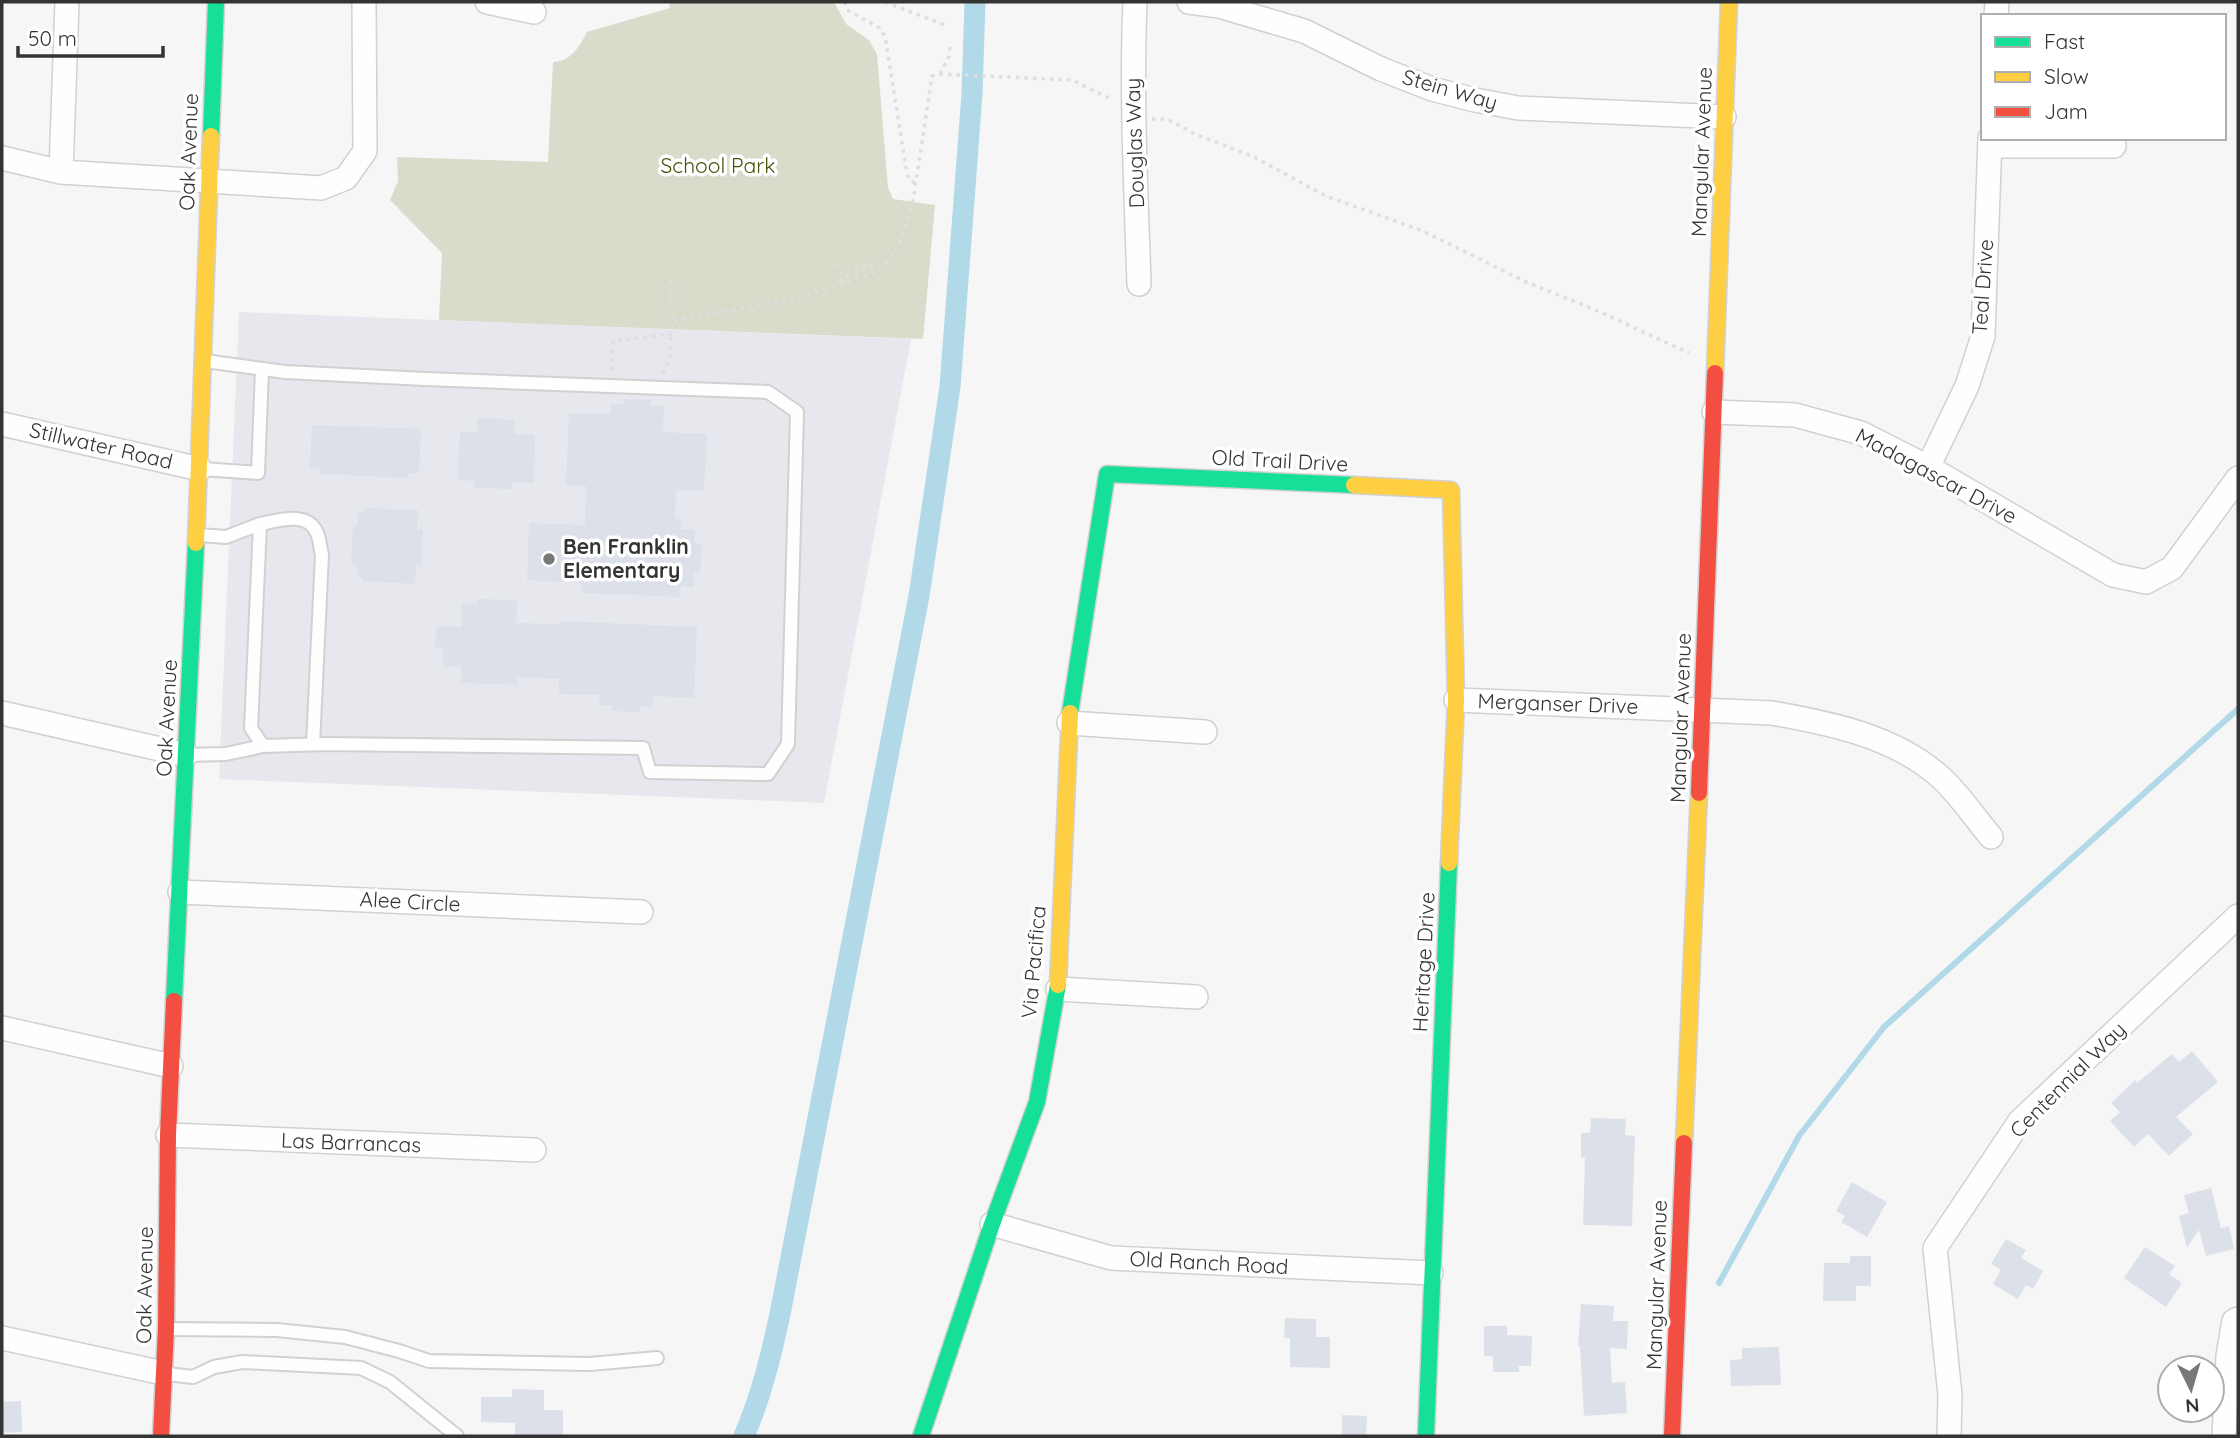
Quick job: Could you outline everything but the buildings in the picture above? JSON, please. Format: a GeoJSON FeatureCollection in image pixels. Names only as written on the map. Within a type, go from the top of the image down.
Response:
{"type":"FeatureCollection","features":[{"type":"Feature","properties":{"kind":"street"},"geometry":{"type":"LineString","coordinates":[[61,172],[67,2]]}},
{"type":"Feature","properties":{"kind":"street","name":"Oak Avenue"},"geometry":{"type":"LineString","coordinates":[[161,1436],[166,1329],[168,1135],[200,469],[216,2]]}},
{"type":"Feature","properties":{"kind":"street"},"geometry":{"type":"LineString","coordinates":[[2,158],[61,172],[321,188],[346,177],[365,151],[364,2]]}},
{"type":"Feature","properties":{"kind":"street"},"geometry":{"type":"LineString","coordinates":[[487,2],[534,12]]}},
{"type":"Feature","properties":{"kind":"street","name":"Douglas Way"},"geometry":{"type":"LineString","coordinates":[[1135,2],[1132,55],[1133,131],[1139,284]]}},
{"type":"Feature","properties":{"kind":"street","name":"Stein Way"},"geometry":{"type":"LineString","coordinates":[[1189,2],[1219,6],[1304,32],[1381,69],[1432,89],[1475,100],[1518,108],[1724,117]]}},
{"type":"Feature","properties":{"kind":"street","name":"Mangular Avenue"},"geometry":{"type":"LineString","coordinates":[[1672,1436],[1729,2]]}},
{"type":"Feature","properties":{"kind":"street"},"geometry":{"type":"LineString","coordinates":[[1990,142],[2114,146]]}},
{"type":"Feature","properties":{"kind":"street","name":"Teal Drive"},"geometry":{"type":"LineString","coordinates":[[1928,467],[1967,386],[1983,336],[1990,142]]}},
{"type":"Feature","properties":{"kind":"street","name":"Madagascar Drive"},"geometry":{"type":"LineString","coordinates":[[1714,412],[1795,415],[1861,433],[1928,467],[2113,575],[2146,582],[2172,568],[2238,478]]}},
{"type":"Feature","properties":{"kind":"street","name":"Stillwater Road"},"geometry":{"type":"LineString","coordinates":[[2,424],[200,469]]}},
{"type":"Feature","properties":{"kind":"street","name":"Old Trail Drive"},"geometry":{"type":"LineString","coordinates":[[1108,474],[1451,490]]}},
{"type":"Feature","properties":{"kind":"street","name":"Via Pacifica"},"geometry":{"type":"LineString","coordinates":[[921,1436],[992,1224],[1037,1102],[1058,989],[1069,723],[1108,474]]}},
{"type":"Feature","properties":{"kind":"street","name":"Heritage Drive"},"geometry":{"type":"LineString","coordinates":[[1426,1436],[1456,700],[1451,490]]}},
{"type":"Feature","properties":{"kind":"street","name":"Merganser Drive"},"geometry":{"type":"LineString","coordinates":[[1456,700],[1772,713],[1811,720],[1849,730],[1905,751],[1939,775],[1991,837]]}},
{"type":"Feature","properties":{"kind":"street"},"geometry":{"type":"LineString","coordinates":[[2,713],[186,755]]}},
{"type":"Feature","properties":{"kind":"street"},"geometry":{"type":"LineString","coordinates":[[1069,723],[1205,732]]}},
{"type":"Feature","properties":{"kind":"street","name":"Alee Circle"},"geometry":{"type":"LineString","coordinates":[[180,892],[641,912]]}},
{"type":"Feature","properties":{"kind":"street","name":"Centennial Way"},"geometry":{"type":"LineString","coordinates":[[1949,1436],[1950,1395],[1935,1248],[2020,1121],[2238,916]]}},
{"type":"Feature","properties":{"kind":"street"},"geometry":{"type":"LineString","coordinates":[[1058,989],[1196,998]]}},
{"type":"Feature","properties":{"kind":"street"},"geometry":{"type":"LineString","coordinates":[[2,1028],[171,1066]]}},
{"type":"Feature","properties":{"kind":"street","name":"Las Barrancas"},"geometry":{"type":"LineString","coordinates":[[168,1135],[534,1150]]}},
{"type":"Feature","properties":{"kind":"street","name":"Old Ranch Road"},"geometry":{"type":"LineString","coordinates":[[992,1224],[1111,1258],[1431,1273]]}},
{"type":"Feature","properties":{"kind":"street"},"geometry":{"type":"LineString","coordinates":[[2224,1436],[2228,1356],[2236,1320]]}},
{"type":"Feature","properties":{"kind":"street"},"geometry":{"type":"LineString","coordinates":[[2,1338],[163,1373]]}},
{"type":"Feature","properties":{"kind":"lane"},"geometry":{"type":"LineString","coordinates":[[186,755],[226,754],[262,746],[313,744],[643,748],[650,772],[768,774],[788,744],[797,412],[768,392],[285,372],[204,361]]}},
{"type":"Feature","properties":{"kind":"lane"},"geometry":{"type":"LineString","coordinates":[[200,469],[258,473],[261,369]]}},
{"type":"Feature","properties":{"kind":"lane"},"geometry":{"type":"LineString","coordinates":[[197,535],[226,537],[260,524],[297,518],[309,523],[317,532],[322,555],[313,744]]}},
{"type":"Feature","properties":{"kind":"lane"},"geometry":{"type":"LineString","coordinates":[[260,524],[251,729],[262,746]]}},
{"type":"Feature","properties":{"kind":"lane"},"geometry":{"type":"LineString","coordinates":[[166,1329],[277,1330],[345,1337],[429,1361],[590,1364],[657,1358]]}},
{"type":"Feature","properties":{"kind":"lane"},"geometry":{"type":"LineString","coordinates":[[163,1373],[193,1377],[214,1367],[243,1362],[361,1368],[390,1382],[457,1436]]}},
{"type":"Feature","properties":{"kind":"path"},"geometry":{"type":"LineString","coordinates":[[845,2],[847,10],[880,28],[885,36],[907,174],[916,184]]}},
{"type":"Feature","properties":{"kind":"path"},"geometry":{"type":"LineString","coordinates":[[886,2],[945,25]]}},
{"type":"Feature","properties":{"kind":"path"},"geometry":{"type":"LineString","coordinates":[[940,74],[949,56],[950,47]]}},
{"type":"Feature","properties":{"kind":"path"},"geometry":{"type":"LineString","coordinates":[[673,321],[798,299],[869,275],[883,267],[900,244],[916,184],[932,76],[950,74],[1072,80],[1116,101]]}},
{"type":"Feature","properties":{"kind":"path"},"geometry":{"type":"LineString","coordinates":[[1151,119],[1167,119],[1195,134],[1252,156],[1326,195],[1423,231],[1524,281],[1697,356]]}},
{"type":"Feature","properties":{"kind":"path"},"geometry":{"type":"LineString","coordinates":[[837,264],[840,274],[869,263],[871,267],[842,278],[843,284]]}},
{"type":"Feature","properties":{"kind":"path"},"geometry":{"type":"LineString","coordinates":[[656,387],[670,357],[673,321],[671,280]]}},
{"type":"Feature","properties":{"kind":"path"},"geometry":{"type":"LineString","coordinates":[[611,386],[613,341],[671,334]]}},
{"type":"Feature","properties":{"kind":"shaded area","name":"Ben Franklin Elementary"},"geometry":{"type":"Polygon","coordinates":[[[239,312],[911,339],[824,803],[219,779],[239,312]]]}},
{"type":"Feature","properties":{"kind":"green space","name":"School Park"},"geometry":{"type":"Polygon","coordinates":[[[669,2],[834,2],[846,24],[869,40],[877,54],[888,188],[893,199],[935,205],[923,339],[439,320],[442,253],[390,200],[398,181],[397,157],[548,162],[553,62],[570,56],[587,32],[670,8],[669,2]]]}},
{"type":"Feature","properties":{"kind":"waterway"},"geometry":{"type":"LineString","coordinates":[[744,1436],[765,1376],[780,1314],[919,596],[950,387],[972,94],[975,2]]}},
{"type":"Feature","properties":{"kind":"waterway"},"geometry":{"type":"LineString","coordinates":[[1719,1283],[1799,1136],[1884,1027],[2238,709]]}},
{"type":"Feature","properties":{"kind":"traffic: fast"},"geometry":{"type":"LineString","coordinates":[[211,136],[216,2]]}},
{"type":"Feature","properties":{"kind":"traffic: fast"},"geometry":{"type":"LineString","coordinates":[[1070,713],[1107,474],[1354,485]]}},
{"type":"Feature","properties":{"kind":"traffic: fast"},"geometry":{"type":"LineString","coordinates":[[174,1001],[196,543]]}},
{"type":"Feature","properties":{"kind":"traffic: fast"},"geometry":{"type":"LineString","coordinates":[[1426,1436],[1449,863]]}},
{"type":"Feature","properties":{"kind":"traffic: fast"},"geometry":{"type":"LineString","coordinates":[[921,1436],[992,1224],[1037,1102],[1058,985]]}},
{"type":"Feature","properties":{"kind":"traffic: slow"},"geometry":{"type":"LineString","coordinates":[[1715,373],[1729,2]]}},
{"type":"Feature","properties":{"kind":"traffic: slow"},"geometry":{"type":"LineString","coordinates":[[196,543],[211,136]]}},
{"type":"Feature","properties":{"kind":"traffic: slow"},"geometry":{"type":"LineString","coordinates":[[1354,485],[1451,490],[1456,700],[1449,863]]}},
{"type":"Feature","properties":{"kind":"traffic: slow"},"geometry":{"type":"LineString","coordinates":[[1058,985],[1070,713]]}},
{"type":"Feature","properties":{"kind":"traffic: slow"},"geometry":{"type":"LineString","coordinates":[[1684,1143],[1699,793]]}},
{"type":"Feature","properties":{"kind":"traffic: jam"},"geometry":{"type":"LineString","coordinates":[[1699,793],[1715,373]]}},
{"type":"Feature","properties":{"kind":"traffic: jam"},"geometry":{"type":"LineString","coordinates":[[161,1436],[174,1001]]}},
{"type":"Feature","properties":{"kind":"traffic: jam"},"geometry":{"type":"LineString","coordinates":[[1672,1436],[1684,1143]]}},
{"type":"Feature","properties":{"kind":"place","name":"Ben Franklin Elementary"},"geometry":{"type":"Point","coordinates":[549,559]}}]}
